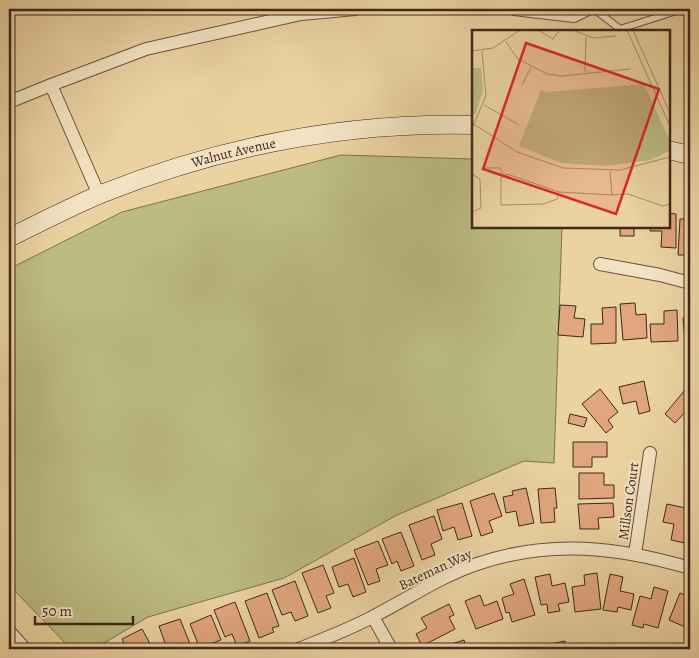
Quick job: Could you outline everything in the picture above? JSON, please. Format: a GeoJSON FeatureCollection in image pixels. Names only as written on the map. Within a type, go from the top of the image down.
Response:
{"type":"FeatureCollection","features":[{"type":"Feature","properties":{"kind":"street"},"geometry":{"type":"LineString","coordinates":[[9,102],[146,49],[301,11],[355,9]]}},
{"type":"Feature","properties":{"kind":"street"},"geometry":{"type":"LineString","coordinates":[[514,9],[574,16],[588,9]]}},
{"type":"Feature","properties":{"kind":"street"},"geometry":{"type":"LineString","coordinates":[[51,85],[99,195]]}},
{"type":"Feature","properties":{"kind":"street","name":"Walnut Avenue"},"geometry":{"type":"LineString","coordinates":[[9,238],[99,195],[192,163],[255,146],[322,134],[384,128],[472,125]]}},
{"type":"Feature","properties":{"kind":"street"},"geometry":{"type":"LineString","coordinates":[[669,150],[690,155]]}},
{"type":"Feature","properties":{"kind":"street"},"geometry":{"type":"LineString","coordinates":[[600,264],[660,275],[690,283]]}},
{"type":"Feature","properties":{"kind":"street","name":"Millson Court"},"geometry":{"type":"LineString","coordinates":[[636,554],[650,453]]}},
{"type":"Feature","properties":{"kind":"street","name":"Bateman Way"},"geometry":{"type":"LineString","coordinates":[[299,649],[373,617],[438,581],[477,564],[515,554],[552,549],[598,548],[636,554],[690,568]]}},
{"type":"Feature","properties":{"kind":"street"},"geometry":{"type":"LineString","coordinates":[[373,617],[391,649]]}},
{"type":"Feature","properties":{"kind":"street"},"geometry":{"type":"LineString","coordinates":[[9,631],[26,649]]}},
{"type":"Feature","properties":{"kind":"lane"},"geometry":{"type":"LineString","coordinates":[[594,9],[620,30],[683,9]]}},
{"type":"Feature","properties":{"kind":"green space"},"geometry":{"type":"Polygon","coordinates":[[[341,155],[472,159],[472,228],[562,228],[554,463],[524,461],[397,515],[284,578],[148,617],[94,649],[71,649],[9,585],[9,269],[122,212],[341,155]]]}},
{"type":"Feature","properties":{"kind":"building"},"geometry":{"type":"Polygon","coordinates":[[[669,213],[676,214],[676,248],[661,247],[662,231],[650,231],[651,228],[669,228],[669,213]]]}},
{"type":"Feature","properties":{"kind":"building"},"geometry":{"type":"Polygon","coordinates":[[[680,219],[690,219],[690,255],[678,255],[680,219]]]}},
{"type":"Feature","properties":{"kind":"building"},"geometry":{"type":"Polygon","coordinates":[[[620,228],[634,228],[634,236],[620,236],[620,228]]]}},
{"type":"Feature","properties":{"kind":"building"},"geometry":{"type":"Polygon","coordinates":[[[635,303],[636,315],[646,314],[647,338],[623,340],[620,304],[635,303]]]}},
{"type":"Feature","properties":{"kind":"building"},"geometry":{"type":"Polygon","coordinates":[[[560,305],[576,306],[574,318],[585,319],[583,337],[558,335],[560,305]]]}},
{"type":"Feature","properties":{"kind":"building"},"geometry":{"type":"Polygon","coordinates":[[[616,307],[616,343],[591,344],[591,324],[603,324],[602,308],[616,307]]]}},
{"type":"Feature","properties":{"kind":"building"},"geometry":{"type":"Polygon","coordinates":[[[677,310],[678,341],[651,342],[650,324],[664,324],[664,311],[677,310]]]}},
{"type":"Feature","properties":{"kind":"building"},"geometry":{"type":"Polygon","coordinates":[[[690,317],[690,353],[686,353],[683,318],[690,317]]]}},
{"type":"Feature","properties":{"kind":"building"},"geometry":{"type":"Polygon","coordinates":[[[644,381],[650,411],[639,414],[636,401],[623,404],[619,387],[644,381]]]}},
{"type":"Feature","properties":{"kind":"building"},"geometry":{"type":"Polygon","coordinates":[[[600,389],[618,412],[608,420],[613,427],[606,433],[582,404],[600,389]]]}},
{"type":"Feature","properties":{"kind":"building"},"geometry":{"type":"Polygon","coordinates":[[[685,390],[690,394],[690,414],[686,411],[675,423],[665,414],[685,390]]]}},
{"type":"Feature","properties":{"kind":"building"},"geometry":{"type":"Polygon","coordinates":[[[570,414],[587,418],[584,427],[568,423],[570,414]]]}},
{"type":"Feature","properties":{"kind":"building"},"geometry":{"type":"Polygon","coordinates":[[[573,442],[607,442],[607,457],[592,457],[592,467],[573,467],[573,442]]]}},
{"type":"Feature","properties":{"kind":"building"},"geometry":{"type":"Polygon","coordinates":[[[579,473],[604,473],[604,485],[614,485],[614,498],[579,499],[579,473]]]}},
{"type":"Feature","properties":{"kind":"building"},"geometry":{"type":"Polygon","coordinates":[[[526,488],[534,523],[519,526],[516,511],[506,513],[503,497],[513,495],[512,491],[526,488]]]}},
{"type":"Feature","properties":{"kind":"building"},"geometry":{"type":"Polygon","coordinates":[[[555,488],[557,508],[554,508],[555,522],[541,523],[538,489],[555,488]]]}},
{"type":"Feature","properties":{"kind":"building"},"geometry":{"type":"Polygon","coordinates":[[[494,493],[502,516],[489,521],[493,532],[481,536],[470,501],[494,493]]]}},
{"type":"Feature","properties":{"kind":"building"},"geometry":{"type":"Polygon","coordinates":[[[462,503],[472,536],[458,540],[454,527],[443,531],[437,510],[462,503]]]}},
{"type":"Feature","properties":{"kind":"building"},"geometry":{"type":"Polygon","coordinates":[[[613,503],[614,517],[598,518],[599,529],[580,529],[578,504],[613,503]]]}},
{"type":"Feature","properties":{"kind":"building"},"geometry":{"type":"Polygon","coordinates":[[[667,504],[690,509],[685,543],[671,540],[674,524],[663,522],[667,504]]]}},
{"type":"Feature","properties":{"kind":"building"},"geometry":{"type":"Polygon","coordinates":[[[434,516],[442,539],[431,544],[435,555],[422,560],[409,525],[434,516]]]}},
{"type":"Feature","properties":{"kind":"building"},"geometry":{"type":"Polygon","coordinates":[[[401,532],[414,566],[401,571],[397,561],[392,564],[382,539],[401,532]]]}},
{"type":"Feature","properties":{"kind":"building"},"geometry":{"type":"Polygon","coordinates":[[[378,541],[388,565],[376,569],[380,581],[368,585],[354,550],[378,541]]]}},
{"type":"Feature","properties":{"kind":"building"},"geometry":{"type":"Polygon","coordinates":[[[354,558],[366,592],[353,597],[348,584],[339,587],[332,567],[354,558]]]}},
{"type":"Feature","properties":{"kind":"building"},"geometry":{"type":"Polygon","coordinates":[[[323,565],[334,593],[326,596],[331,608],[318,613],[302,573],[323,565]]]}},
{"type":"Feature","properties":{"kind":"building"},"geometry":{"type":"Polygon","coordinates":[[[597,573],[601,609],[575,612],[572,587],[585,585],[584,575],[597,573]]]}},
{"type":"Feature","properties":{"kind":"building"},"geometry":{"type":"Polygon","coordinates":[[[550,574],[552,586],[565,583],[569,602],[558,604],[560,611],[548,613],[547,604],[541,605],[535,577],[550,574]]]}},
{"type":"Feature","properties":{"kind":"building"},"geometry":{"type":"Polygon","coordinates":[[[610,574],[623,577],[620,591],[634,594],[631,610],[618,607],[617,612],[603,610],[610,574]]]}},
{"type":"Feature","properties":{"kind":"building"},"geometry":{"type":"Polygon","coordinates":[[[524,579],[535,615],[512,622],[509,612],[506,613],[502,598],[514,594],[510,584],[524,579]]]}},
{"type":"Feature","properties":{"kind":"building"},"geometry":{"type":"Polygon","coordinates":[[[295,581],[308,616],[295,621],[291,612],[282,615],[272,590],[295,581]]]}},
{"type":"Feature","properties":{"kind":"building"},"geometry":{"type":"Polygon","coordinates":[[[654,587],[668,591],[658,628],[644,624],[643,628],[632,625],[640,596],[651,599],[654,587]]]}},
{"type":"Feature","properties":{"kind":"building"},"geometry":{"type":"Polygon","coordinates":[[[267,593],[279,626],[272,628],[274,632],[259,638],[245,601],[267,593]]]}},
{"type":"Feature","properties":{"kind":"building"},"geometry":{"type":"Polygon","coordinates":[[[680,593],[690,597],[690,629],[669,620],[680,593]]]}},
{"type":"Feature","properties":{"kind":"building"},"geometry":{"type":"Polygon","coordinates":[[[480,595],[484,606],[497,601],[503,619],[476,629],[465,601],[480,595]]]}},
{"type":"Feature","properties":{"kind":"building"},"geometry":{"type":"Polygon","coordinates":[[[235,602],[250,641],[237,646],[232,634],[225,637],[214,610],[235,602]]]}},
{"type":"Feature","properties":{"kind":"building"},"geometry":{"type":"Polygon","coordinates":[[[449,604],[454,615],[449,617],[455,629],[422,646],[416,634],[427,628],[421,618],[449,604]]]}},
{"type":"Feature","properties":{"kind":"building"},"geometry":{"type":"Polygon","coordinates":[[[211,615],[221,640],[213,643],[215,649],[200,649],[190,624],[211,615]]]}},
{"type":"Feature","properties":{"kind":"building"},"geometry":{"type":"Polygon","coordinates":[[[180,619],[192,649],[167,649],[159,626],[180,619]]]}},
{"type":"Feature","properties":{"kind":"building"},"geometry":{"type":"Polygon","coordinates":[[[142,629],[153,649],[127,649],[122,639],[142,629]]]}},
{"type":"Feature","properties":{"kind":"building"},"geometry":{"type":"Polygon","coordinates":[[[464,640],[466,649],[446,649],[445,646],[464,640]]]}},
{"type":"Feature","properties":{"kind":"building"},"geometry":{"type":"Polygon","coordinates":[[[565,641],[566,649],[551,649],[550,644],[565,641]]]}}]}
